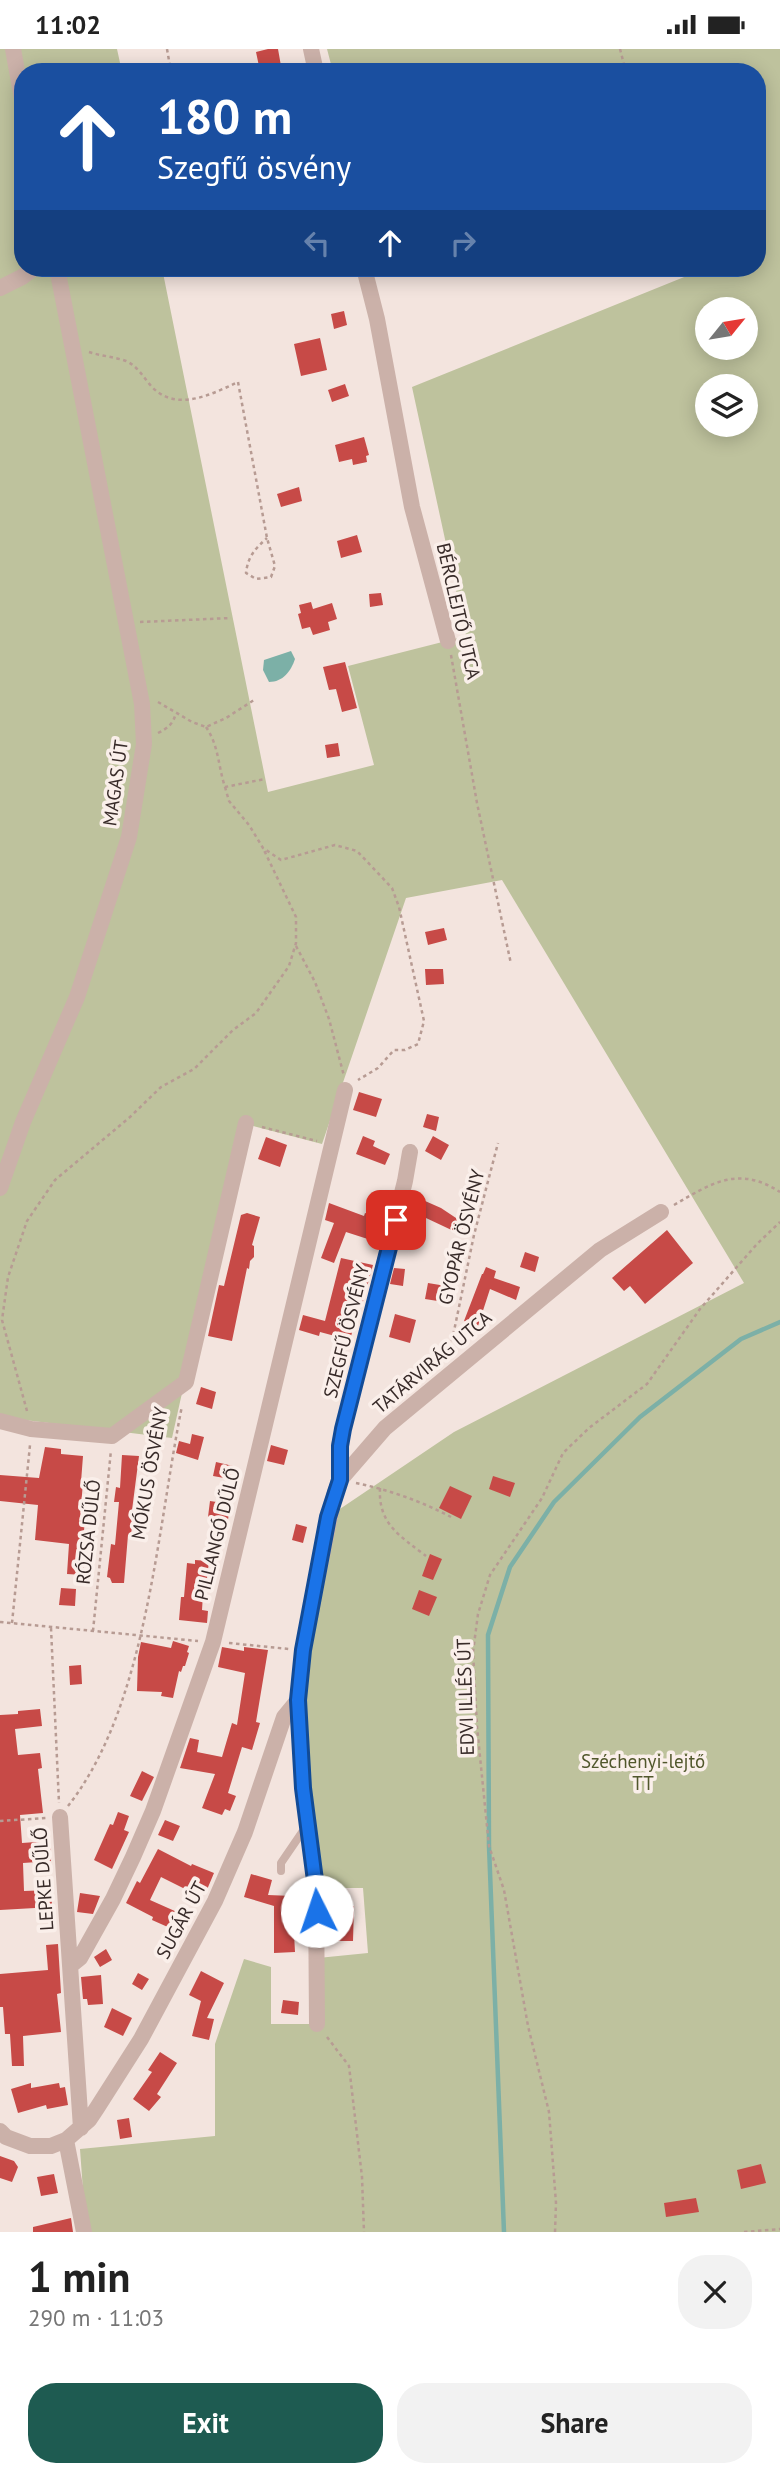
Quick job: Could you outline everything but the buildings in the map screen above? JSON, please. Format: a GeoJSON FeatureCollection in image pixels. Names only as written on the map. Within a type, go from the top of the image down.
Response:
{"type":"FeatureCollection","features":[{"type":"Feature","properties":{"kind":"street","name":"MAGAS ÚT"},"geometry":{"type":"LineString","coordinates":[[0,289],[19,277]]}},
{"type":"Feature","properties":{"kind":"street","name":"MAGAS ÚT"},"geometry":{"type":"LineString","coordinates":[[1,1184],[23,1122],[76,997],[129,837],[144,739],[140,692],[59,277]]}},
{"type":"Feature","properties":{"kind":"street","name":"BÉRCLEJTŐ UTCA"},"geometry":{"type":"LineString","coordinates":[[366,277],[377,319],[412,507],[448,641]]}},
{"type":"Feature","properties":{"kind":"street","name":"PILLANGÓ DŰLŐ"},"geometry":{"type":"LineString","coordinates":[[70,1966],[80,1958],[133,1857],[153,1811],[213,1642],[345,1084]]}},
{"type":"Feature","properties":{"kind":"street"},"geometry":{"type":"LineString","coordinates":[[0,1421],[31,1429],[112,1436],[187,1382],[246,1123]]}},
{"type":"Feature","properties":{"kind":"street","name":"SZEGFŰ ÖSVÉNY"},"geometry":{"type":"LineString","coordinates":[[340,1480],[339,1454],[343,1429],[410,1152]]}},
{"type":"Feature","properties":{"kind":"street","name":"TATÁRVIRÁG UTCA"},"geometry":{"type":"LineString","coordinates":[[317,2024],[316,1888],[307,1825],[298,1700],[303,1650],[328,1517],[340,1480],[385,1428],[444,1378],[600,1250],[661,1212]]}},
{"type":"Feature","properties":{"kind":"street","name":"SUGÁR ÚT"},"geometry":{"type":"LineString","coordinates":[[66,2140],[81,2128],[97,2108],[141,2039],[215,1901],[240,1843],[284,1717],[298,1700]]}},
{"type":"Feature","properties":{"kind":"street","name":"LEPKE DŰLŐ"},"geometry":{"type":"LineString","coordinates":[[60,1817],[81,2128]]}},
{"type":"Feature","properties":{"kind":"street"},"geometry":{"type":"LineString","coordinates":[[0,2131],[6,2137],[40,2148],[66,2140],[84,2232]]}},
{"type":"Feature","properties":{"kind":"lane"},"geometry":{"type":"LineString","coordinates":[[281,1871],[281,1863],[307,1825]]}},
{"type":"Feature","properties":{"kind":"path"},"geometry":{"type":"LineString","coordinates":[[74,347],[127,362],[141,372],[154,389],[175,399],[202,398],[239,382],[267,538],[275,566],[271,577],[256,579],[246,573],[248,561],[254,549],[267,538]]}},
{"type":"Feature","properties":{"kind":"path"},"geometry":{"type":"LineString","coordinates":[[127,623],[231,618]]}},
{"type":"Feature","properties":{"kind":"path","name":"BÉRCLEJTŐ UTCA"},"geometry":{"type":"LineString","coordinates":[[448,641],[477,803],[511,964]]}},
{"type":"Feature","properties":{"kind":"path"},"geometry":{"type":"LineString","coordinates":[[12,1623],[31,1429],[2,1320],[8,1277],[27,1221],[55,1180],[130,1117],[161,1087],[194,1069],[233,1030],[256,1013],[289,966],[296,946],[296,916],[263,848],[229,800],[213,737],[206,727],[140,692]]}},
{"type":"Feature","properties":{"kind":"path"},"geometry":{"type":"LineString","coordinates":[[206,727],[254,700]]}},
{"type":"Feature","properties":{"kind":"path"},"geometry":{"type":"LineString","coordinates":[[144,739],[167,729],[176,713]]}},
{"type":"Feature","properties":{"kind":"path"},"geometry":{"type":"LineString","coordinates":[[225,787],[265,779]]}},
{"type":"Feature","properties":{"kind":"path"},"geometry":{"type":"LineString","coordinates":[[263,848],[281,860],[335,845],[358,851],[392,888],[424,1021],[418,1044],[405,1050],[394,1050],[378,1068],[345,1084],[329,1019],[315,982],[296,946]]}},
{"type":"Feature","properties":{"kind":"path"},"geometry":{"type":"LineString","coordinates":[[246,1123],[322,1142]]}},
{"type":"Feature","properties":{"kind":"path","name":"GYOPÁR ÖSVÉNY"},"geometry":{"type":"LineString","coordinates":[[444,1378],[471,1247],[498,1143]]}},
{"type":"Feature","properties":{"kind":"path"},"geometry":{"type":"LineString","coordinates":[[661,1212],[710,1184],[729,1178],[749,1178],[780,1192]]}},
{"type":"Feature","properties":{"kind":"path","name":"EDVI ILLÉS ÚT"},"geometry":{"type":"LineString","coordinates":[[555,2232],[556,2203],[549,2112],[528,2026],[504,1890],[489,1846],[477,1727],[473,1652],[478,1615],[490,1575],[542,1499],[563,1453],[589,1428],[647,1384],[700,1309],[780,1221]]}},
{"type":"Feature","properties":{"kind":"path","name":"MÓKUS ÖSVÉNY"},"geometry":{"type":"LineString","coordinates":[[60,1817],[80,1791],[111,1735],[140,1636],[187,1382]]}},
{"type":"Feature","properties":{"kind":"path","name":"RÓZSA DŰLŐ"},"geometry":{"type":"LineString","coordinates":[[93,1630],[112,1436]]}},
{"type":"Feature","properties":{"kind":"path"},"geometry":{"type":"LineString","coordinates":[[340,1480],[380,1488],[451,1517]]}},
{"type":"Feature","properties":{"kind":"path"},"geometry":{"type":"LineString","coordinates":[[380,1488],[379,1503],[384,1519],[426,1556]]}},
{"type":"Feature","properties":{"kind":"path"},"geometry":{"type":"LineString","coordinates":[[0,1622],[140,1636]]}},
{"type":"Feature","properties":{"kind":"path","name":"LEPKE DŰLŐ"},"geometry":{"type":"LineString","coordinates":[[51,1627],[60,1817]]}},
{"type":"Feature","properties":{"kind":"path"},"geometry":{"type":"LineString","coordinates":[[0,1821],[60,1817]]}},
{"type":"Feature","properties":{"kind":"path"},"geometry":{"type":"LineString","coordinates":[[317,2024],[349,2066],[362,2177],[364,2232]]}},
{"type":"Feature","properties":{"kind":"path"},"geometry":{"type":"LineString","coordinates":[[744,2232],[780,2229]]}},
{"type":"Feature","properties":{"kind":"green space","name":"Széchenyi-lejtő TT"},"geometry":{"type":"Polygon","coordinates":[[[0,49],[117,49],[120,63],[14,63],[14,277],[164,277],[268,792],[374,765],[348,666],[466,636],[412,387],[684,277],[766,277],[766,63],[331,63],[327,49],[780,49],[780,2232],[86,2232],[80,2149],[215,2136],[215,2044],[244,1959],[271,1967],[271,2024],[317,2024],[318,1958],[368,1953],[363,1888],[316,1888],[298,1700],[328,1517],[454,1432],[744,1283],[502,880],[406,898],[322,1144],[242,1123],[172,1438],[0,1417],[0,49]]]}},
{"type":"Feature","properties":{"kind":"water"},"geometry":{"type":"Polygon","coordinates":[[[291,651],[295,659],[289,672],[278,680],[269,682],[263,670],[264,660],[291,651]]]}},
{"type":"Feature","properties":{"kind":"waterway"},"geometry":{"type":"LineString","coordinates":[[504,2232],[489,1846],[488,1635],[510,1567],[554,1502],[640,1417],[741,1339],[780,1322]]}},
{"type":"Feature","properties":{"kind":"route"},"geometry":{"type":"LineString","coordinates":[[317,1911],[300,1744],[298,1700],[303,1650],[328,1517],[340,1480],[343,1429],[396,1220]]}}]}
